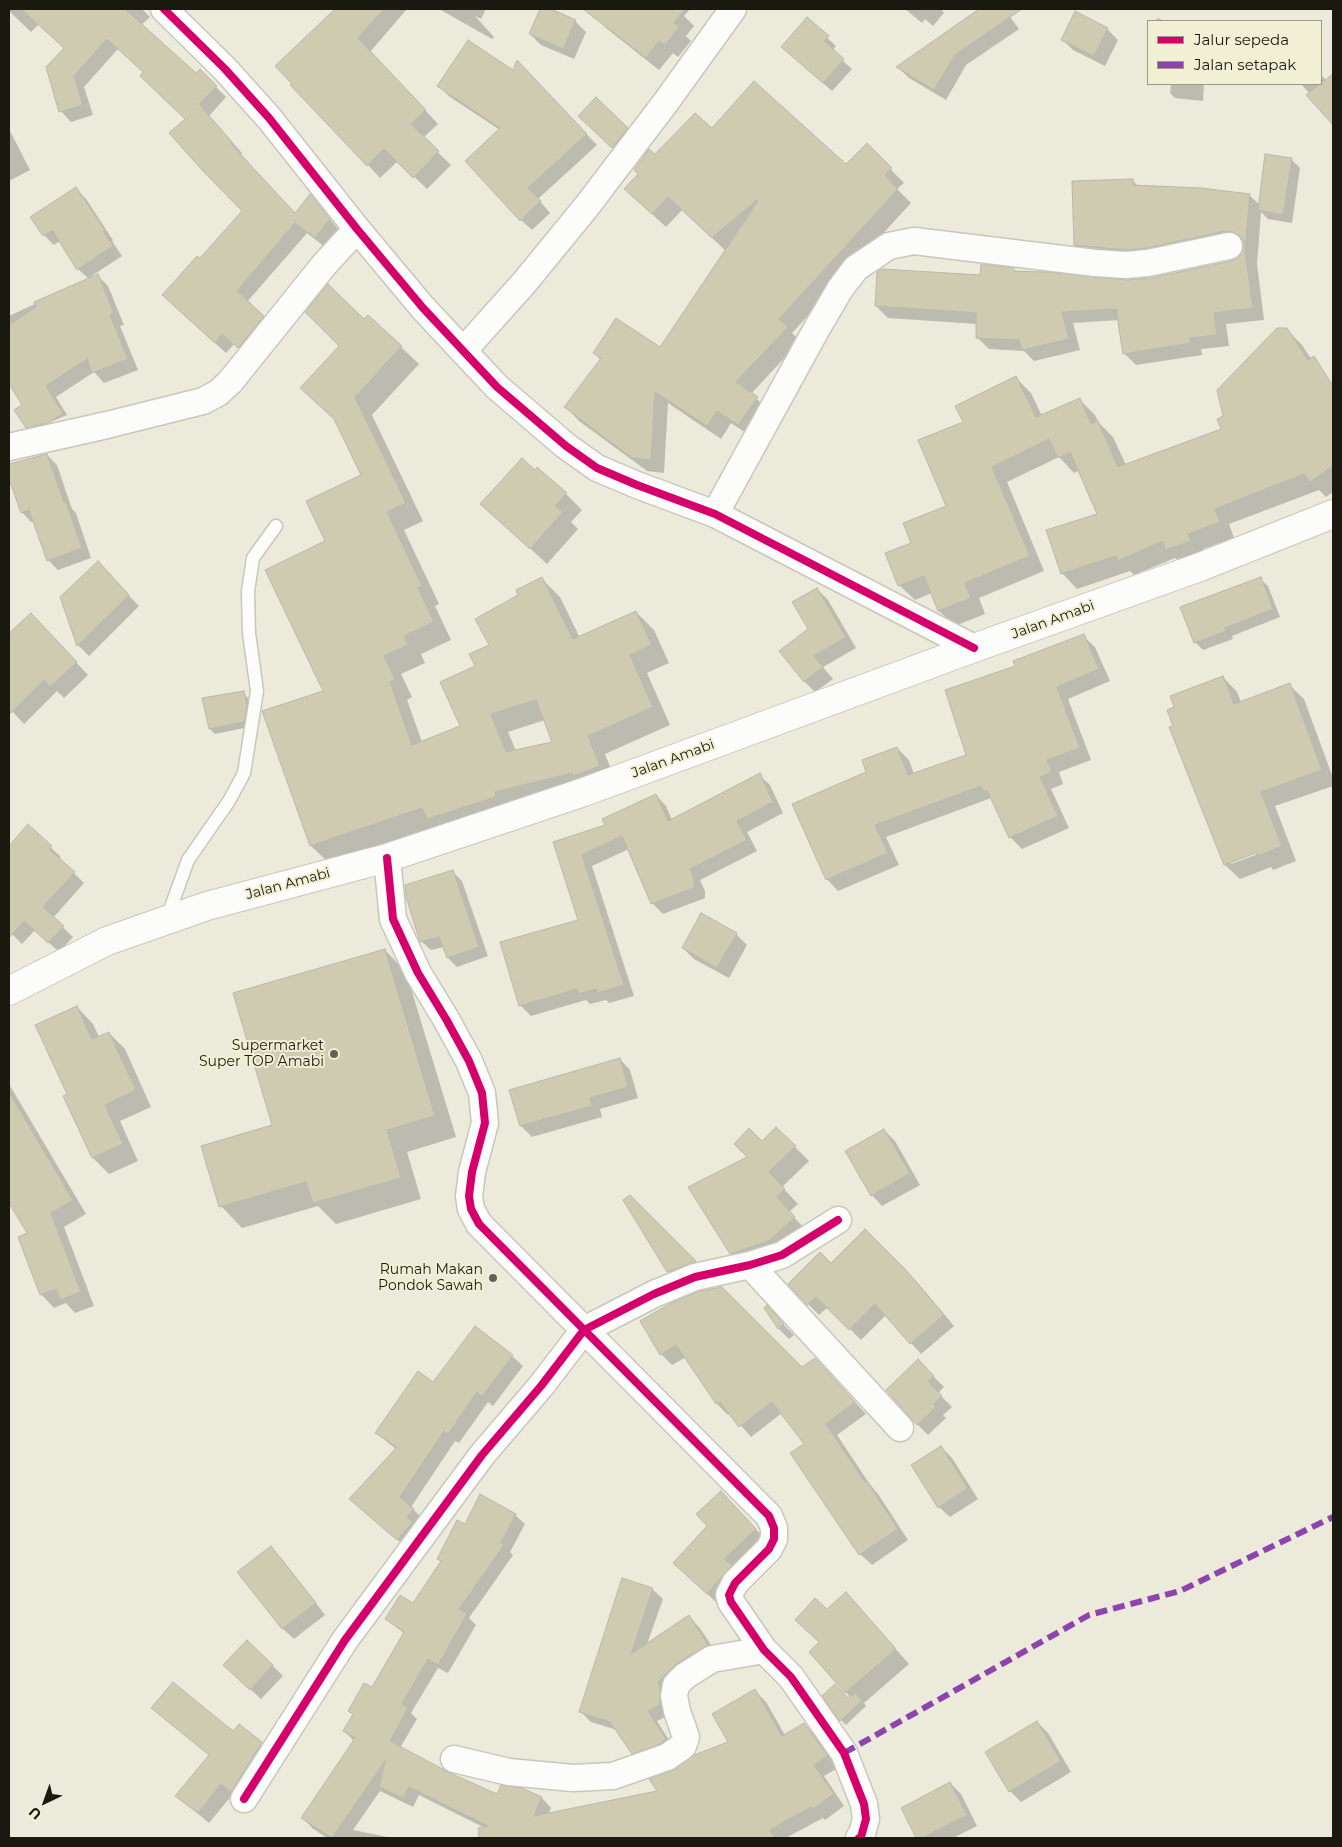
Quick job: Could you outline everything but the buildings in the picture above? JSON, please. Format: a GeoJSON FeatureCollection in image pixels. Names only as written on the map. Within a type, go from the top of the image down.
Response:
{"type":"FeatureCollection","features":[{"type":"Feature","properties":{"kind":"main road","name":"Jalan Amabi"},"geometry":{"type":"LineString","coordinates":[[9,991],[107,941],[207,906],[386,858],[584,792],[1200,567],[1333,514]]}},
{"type":"Feature","properties":{"kind":"street"},"geometry":{"type":"LineString","coordinates":[[164,9],[225,68],[269,118],[357,229],[423,308],[497,387],[539,424],[597,468],[715,514],[974,648]]}},
{"type":"Feature","properties":{"kind":"street"},"geometry":{"type":"LineString","coordinates":[[463,351],[524,282],[587,206],[666,102],[733,9]]}},
{"type":"Feature","properties":{"kind":"street"},"geometry":{"type":"LineString","coordinates":[[12,440],[107,425],[203,400],[218,393],[230,382],[324,265],[357,229]]}},
{"type":"Feature","properties":{"kind":"street"},"geometry":{"type":"LineString","coordinates":[[715,514],[840,289],[856,268],[889,246],[914,241],[1126,265],[1148,263],[1229,246]]}},
{"type":"Feature","properties":{"kind":"street"},"geometry":{"type":"LineString","coordinates":[[386,858],[393,919],[418,973],[469,1061],[482,1093],[484,1123],[472,1172],[469,1196],[471,1209],[479,1224],[769,1516],[774,1528],[774,1538],[769,1549],[735,1582],[729,1595],[737,1612],[764,1650],[791,1677],[844,1753],[864,1804],[866,1819],[859,1838]]}},
{"type":"Feature","properties":{"kind":"street"},"geometry":{"type":"LineString","coordinates":[[244,1799],[345,1640],[482,1455],[541,1386],[584,1330],[654,1294],[695,1277],[750,1265],[782,1255],[838,1220]]}},
{"type":"Feature","properties":{"kind":"street"},"geometry":{"type":"LineString","coordinates":[[750,1265],[900,1428]]}},
{"type":"Feature","properties":{"kind":"street"},"geometry":{"type":"LineString","coordinates":[[454,1759],[509,1772],[573,1778],[613,1776],[666,1757],[684,1746],[686,1737],[674,1696],[676,1685],[685,1676],[712,1659],[764,1650]]}},
{"type":"Feature","properties":{"kind":"lane"},"geometry":{"type":"LineString","coordinates":[[166,920],[188,860],[229,801],[244,773],[257,691],[249,632],[248,591],[254,558],[276,526]]}},
{"type":"Feature","properties":{"kind":"marked path"},"geometry":{"type":"LineString","coordinates":[[844,1753],[1089,1615],[1180,1591],[1333,1517]]}},
{"type":"Feature","properties":{"kind":"cycle path"},"geometry":{"type":"LineString","coordinates":[[164,9],[225,69],[269,118],[357,229],[423,308],[497,387],[566,446],[597,468],[715,514],[974,648]]}},
{"type":"Feature","properties":{"kind":"cycle path"},"geometry":{"type":"LineString","coordinates":[[387,858],[393,919],[418,973],[469,1061],[482,1093],[485,1123],[472,1172],[469,1196],[471,1209],[479,1224],[769,1516],[774,1528],[774,1539],[769,1549],[735,1583],[729,1595],[731,1602],[764,1650],[791,1677],[844,1753],[864,1804],[866,1819],[861,1837],[859,1838]]}},
{"type":"Feature","properties":{"kind":"cycle path"},"geometry":{"type":"LineString","coordinates":[[244,1799],[345,1640],[482,1455],[541,1386],[584,1330],[654,1294],[695,1277],[750,1265],[782,1255],[838,1220]]}},
{"type":"Feature","properties":{"kind":"place","name":"Supermarket Super TOP Amabi"},"geometry":{"type":"Point","coordinates":[334,1054]}},
{"type":"Feature","properties":{"kind":"place","name":"Rumah Makan Pondok Sawah"},"geometry":{"type":"Point","coordinates":[493,1278]}}]}
